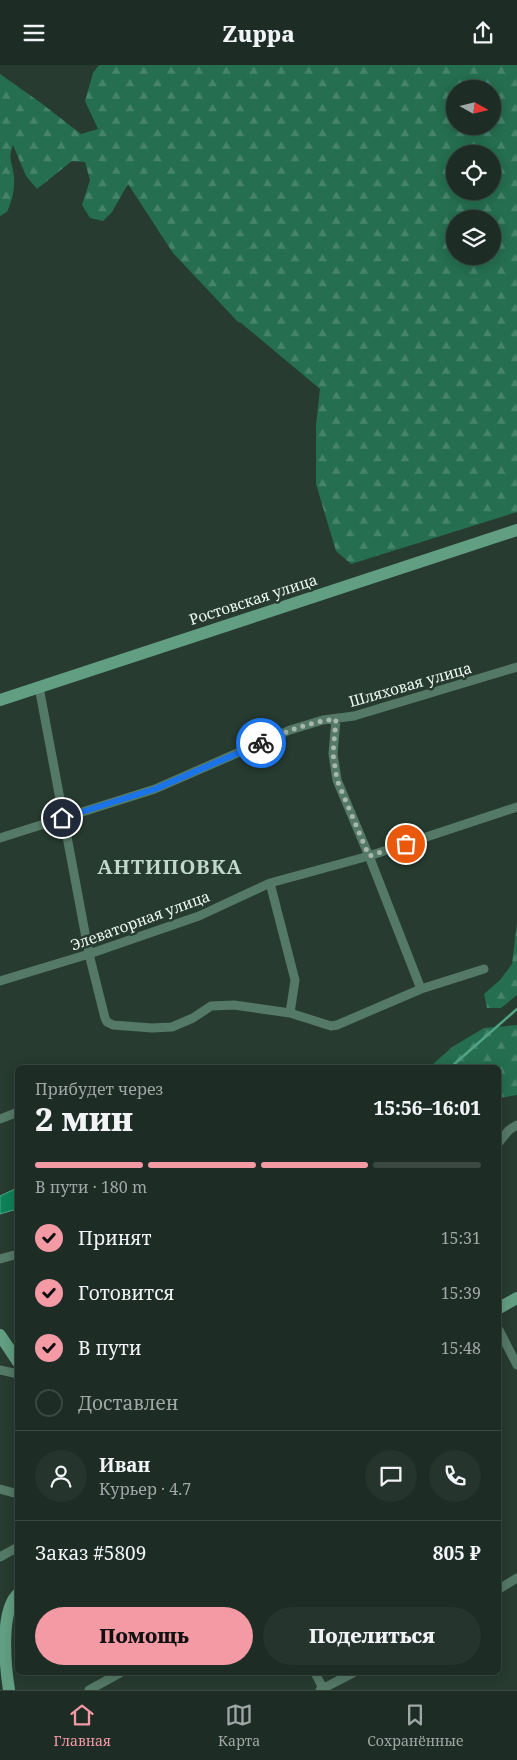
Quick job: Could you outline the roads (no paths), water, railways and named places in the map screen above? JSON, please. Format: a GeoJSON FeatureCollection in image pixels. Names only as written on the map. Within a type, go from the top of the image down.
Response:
{"type":"FeatureCollection","features":[{"type":"Feature","properties":{"kind":"main road","name":"Ростовская улица"},"geometry":{"type":"LineString","coordinates":[[0,700],[517,530]]}},
{"type":"Feature","properties":{"kind":"main road"},"geometry":{"type":"LineString","coordinates":[[501,1307],[517,1298]]}},
{"type":"Feature","properties":{"kind":"main road"},"geometry":{"type":"LineString","coordinates":[[0,1335],[15,1358]]}},
{"type":"Feature","properties":{"kind":"main road"},"geometry":{"type":"LineString","coordinates":[[8,1690],[3,1627],[6,1606],[15,1596]]}},
{"type":"Feature","properties":{"kind":"street","name":"Шляховая улица"},"geometry":{"type":"LineString","coordinates":[[0,839],[155,789],[290,730],[312,723],[354,716],[517,667]]}},
{"type":"Feature","properties":{"kind":"street"},"geometry":{"type":"LineString","coordinates":[[39,687],[62,818],[89,954],[107,1022],[113,1025],[152,1028],[172,1027],[193,1019],[211,1006],[234,1005],[290,1013],[324,1025],[337,1025],[421,989],[484,969]]}},
{"type":"Feature","properties":{"kind":"street"},"geometry":{"type":"LineString","coordinates":[[336,719],[333,754],[337,780],[421,989]]}},
{"type":"Feature","properties":{"kind":"street","name":"Элеваторная улица"},"geometry":{"type":"LineString","coordinates":[[0,981],[89,954],[199,915],[270,883],[369,856],[517,807]]}},
{"type":"Feature","properties":{"kind":"street"},"geometry":{"type":"LineString","coordinates":[[270,883],[295,980],[290,1013]]}},
{"type":"Feature","properties":{"kind":"street"},"geometry":{"type":"LineString","coordinates":[[0,1119],[15,1113]]}},
{"type":"Feature","properties":{"kind":"street"},"geometry":{"type":"LineString","coordinates":[[501,1139],[509,1129],[517,1125]]}},
{"type":"Feature","properties":{"kind":"street"},"geometry":{"type":"LineString","coordinates":[[0,1259],[15,1255]]}},
{"type":"Feature","properties":{"kind":"street"},"geometry":{"type":"LineString","coordinates":[[501,1333],[517,1365]]}},
{"type":"Feature","properties":{"kind":"street"},"geometry":{"type":"LineString","coordinates":[[0,1370],[15,1373]]}},
{"type":"Feature","properties":{"kind":"street"},"geometry":{"type":"LineString","coordinates":[[0,1489],[15,1493]]}},
{"type":"Feature","properties":{"kind":"street"},"geometry":{"type":"LineString","coordinates":[[0,1557],[15,1549]]}},
{"type":"Feature","properties":{"kind":"street"},"geometry":{"type":"LineString","coordinates":[[501,1588],[517,1578]]}},
{"type":"Feature","properties":{"kind":"street"},"geometry":{"type":"LineString","coordinates":[[89,1690],[116,1675]]}},
{"type":"Feature","properties":{"kind":"street"},"geometry":{"type":"LineString","coordinates":[[316,1675],[322,1689],[349,1675]]}},
{"type":"Feature","properties":{"kind":"waterway"},"geometry":{"type":"LineString","coordinates":[[453,1065],[517,1009]]}},
{"type":"Feature","properties":{"kind":"district","name":"АНТИПОВКА"},"geometry":{"type":"Point","coordinates":[170,866]}}]}
